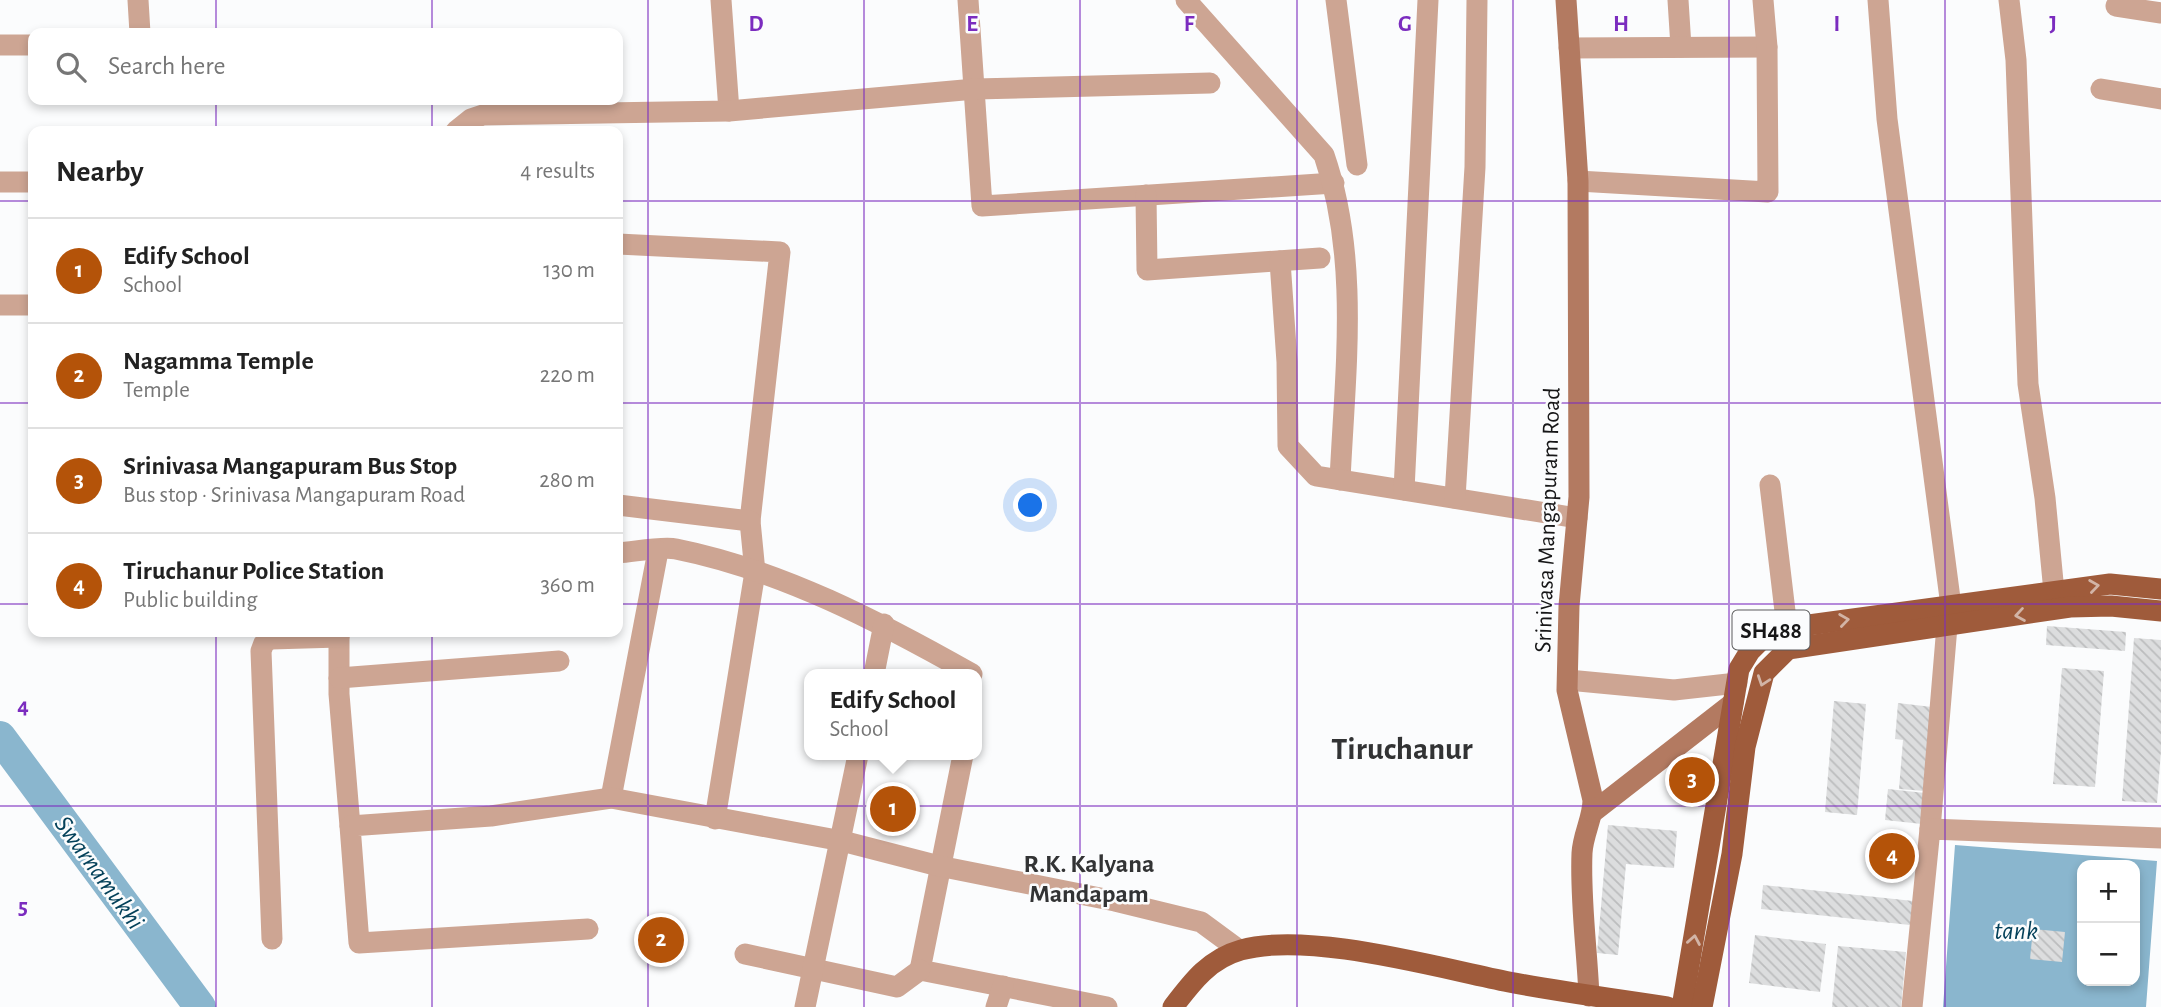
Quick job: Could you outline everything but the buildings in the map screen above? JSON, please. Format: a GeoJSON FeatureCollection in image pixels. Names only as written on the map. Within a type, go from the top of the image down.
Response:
{"type":"FeatureCollection","features":[{"type":"Feature","properties":{"kind":"main road","name":"SH488"},"geometry":{"type":"LineString","coordinates":[[1702,1007],[1732,854],[1745,747],[1764,673],[1788,649],[2054,592],[2110,584],[2161,589]]}},
{"type":"Feature","properties":{"kind":"main road","name":"SH488"},"geometry":{"type":"LineString","coordinates":[[1682,1007],[1739,669],[1750,651],[1771,630],[2070,607],[2111,606],[2161,611]]}},
{"type":"Feature","properties":{"kind":"main road"},"geometry":{"type":"LineString","coordinates":[[1173,1007],[1200,970],[1239,950],[1277,944],[1341,949],[1589,996],[1667,1007]]}},
{"type":"Feature","properties":{"kind":"street"},"geometry":{"type":"LineString","coordinates":[[138,0],[140,28]]}},
{"type":"Feature","properties":{"kind":"street"},"geometry":{"type":"LineString","coordinates":[[721,0],[729,111]]}},
{"type":"Feature","properties":{"kind":"street"},"geometry":{"type":"LineString","coordinates":[[968,0],[982,206],[1334,183]]}},
{"type":"Feature","properties":{"kind":"street"},"geometry":{"type":"LineString","coordinates":[[1186,0],[1325,155],[1334,183],[1349,291],[1340,480]]}},
{"type":"Feature","properties":{"kind":"street"},"geometry":{"type":"LineString","coordinates":[[1336,0],[1357,165]]}},
{"type":"Feature","properties":{"kind":"street"},"geometry":{"type":"LineString","coordinates":[[1404,490],[1428,0]]}},
{"type":"Feature","properties":{"kind":"street"},"geometry":{"type":"LineString","coordinates":[[1455,498],[1475,167],[1476,0]]}},
{"type":"Feature","properties":{"kind":"street","name":"Srinivasa Mangapuram Road"},"geometry":{"type":"LineString","coordinates":[[1566,0],[1578,181],[1577,518],[1569,607],[1567,691],[1593,800],[1593,812],[1585,827],[1582,854],[1589,996]]}},
{"type":"Feature","properties":{"kind":"street"},"geometry":{"type":"LineString","coordinates":[[1678,0],[1682,47]]}},
{"type":"Feature","properties":{"kind":"street"},"geometry":{"type":"LineString","coordinates":[[1578,181],[1768,192],[1767,47],[1763,0]]}},
{"type":"Feature","properties":{"kind":"street"},"geometry":{"type":"LineString","coordinates":[[1878,0],[1887,119],[1949,616],[1912,1007]]}},
{"type":"Feature","properties":{"kind":"street"},"geometry":{"type":"LineString","coordinates":[[2009,0],[2016,60],[2028,384],[2046,498],[2054,592]]}},
{"type":"Feature","properties":{"kind":"street"},"geometry":{"type":"LineString","coordinates":[[2116,6],[2161,13]]}},
{"type":"Feature","properties":{"kind":"street"},"geometry":{"type":"LineString","coordinates":[[0,45],[28,45]]}},
{"type":"Feature","properties":{"kind":"street"},"geometry":{"type":"LineString","coordinates":[[1569,48],[1767,47]]}},
{"type":"Feature","properties":{"kind":"street"},"geometry":{"type":"LineString","coordinates":[[463,126],[483,115],[729,111],[975,89],[1210,83]]}},
{"type":"Feature","properties":{"kind":"street"},"geometry":{"type":"LineString","coordinates":[[2101,89],[2161,99]]}},
{"type":"Feature","properties":{"kind":"street"},"geometry":{"type":"LineString","coordinates":[[0,182],[28,182]]}},
{"type":"Feature","properties":{"kind":"street"},"geometry":{"type":"LineString","coordinates":[[1146,195],[1147,270],[1321,258]]}},
{"type":"Feature","properties":{"kind":"street"},"geometry":{"type":"LineString","coordinates":[[623,244],[779,253],[750,521],[755,572],[715,819]]}},
{"type":"Feature","properties":{"kind":"street"},"geometry":{"type":"LineString","coordinates":[[1280,261],[1287,362],[1288,446],[1315,476],[1577,518]]}},
{"type":"Feature","properties":{"kind":"street"},"geometry":{"type":"LineString","coordinates":[[0,306],[28,304]]}},
{"type":"Feature","properties":{"kind":"street"},"geometry":{"type":"LineString","coordinates":[[1770,485],[1787,628]]}},
{"type":"Feature","properties":{"kind":"street"},"geometry":{"type":"LineString","coordinates":[[623,506],[750,521]]}},
{"type":"Feature","properties":{"kind":"street"},"geometry":{"type":"LineString","coordinates":[[623,552],[673,548],[755,572],[884,624],[963,669]]}},
{"type":"Feature","properties":{"kind":"street"},"geometry":{"type":"LineString","coordinates":[[611,798],[658,551]]}},
{"type":"Feature","properties":{"kind":"street"},"geometry":{"type":"LineString","coordinates":[[2161,581],[2161,589]]}},
{"type":"Feature","properties":{"kind":"street"},"geometry":{"type":"LineString","coordinates":[[875,669],[884,624]]}},
{"type":"Feature","properties":{"kind":"street"},"geometry":{"type":"LineString","coordinates":[[272,939],[261,652],[264,643],[271,639],[305,637]]}},
{"type":"Feature","properties":{"kind":"street"},"geometry":{"type":"LineString","coordinates":[[339,637],[339,678],[359,943],[588,929]]}},
{"type":"Feature","properties":{"kind":"street"},"geometry":{"type":"LineString","coordinates":[[339,678],[559,661]]}},
{"type":"Feature","properties":{"kind":"street"},"geometry":{"type":"LineString","coordinates":[[1568,680],[1735,693]]}},
{"type":"Feature","properties":{"kind":"street"},"geometry":{"type":"LineString","coordinates":[[1593,812],[1735,693]]}},
{"type":"Feature","properties":{"kind":"street"},"geometry":{"type":"LineString","coordinates":[[805,1007],[857,760]]}},
{"type":"Feature","properties":{"kind":"street"},"geometry":{"type":"LineString","coordinates":[[745,954],[814,967],[894,997],[920,970],[962,760]]}},
{"type":"Feature","properties":{"kind":"street"},"geometry":{"type":"LineString","coordinates":[[350,826],[491,816],[611,798],[842,841],[939,866],[1115,901],[1201,922],[1239,950]]}},
{"type":"Feature","properties":{"kind":"street"},"geometry":{"type":"LineString","coordinates":[[1930,829],[2161,838]]}},
{"type":"Feature","properties":{"kind":"street"},"geometry":{"type":"LineString","coordinates":[[920,970],[1107,1007]]}},
{"type":"Feature","properties":{"kind":"street"},"geometry":{"type":"LineString","coordinates":[[996,1007],[1003,986]]}},
{"type":"Feature","properties":{"kind":"water","name":"tank"},"geometry":{"type":"Polygon","coordinates":[[[1955,845],[2157,861],[2146,1007],[1943,1007],[1955,845]]]}},
{"type":"Feature","properties":{"kind":"waterway","name":"Swarnamukhi"},"geometry":{"type":"LineString","coordinates":[[0,737],[200,1007]]}},
{"type":"Feature","properties":{"kind":"place","name":"Srinivasa Mangapuram Bus Stop"},"geometry":{"type":"Point","coordinates":[1692,780]}},
{"type":"Feature","properties":{"kind":"place","name":"Edify School"},"geometry":{"type":"Point","coordinates":[893,809]}},
{"type":"Feature","properties":{"kind":"place","name":"Tiruchanur Police Station"},"geometry":{"type":"Point","coordinates":[1892,856]}},
{"type":"Feature","properties":{"kind":"place","name":"Nagamma Temple"},"geometry":{"type":"Point","coordinates":[661,940]}},
{"type":"Feature","properties":{"kind":"district","name":"Tiruchanur"},"geometry":{"type":"Point","coordinates":[1402,748]}},
{"type":"Feature","properties":{"kind":"district","name":"R.K. Kalyana Mandapam"},"geometry":{"type":"Point","coordinates":[1089,878]}}]}
